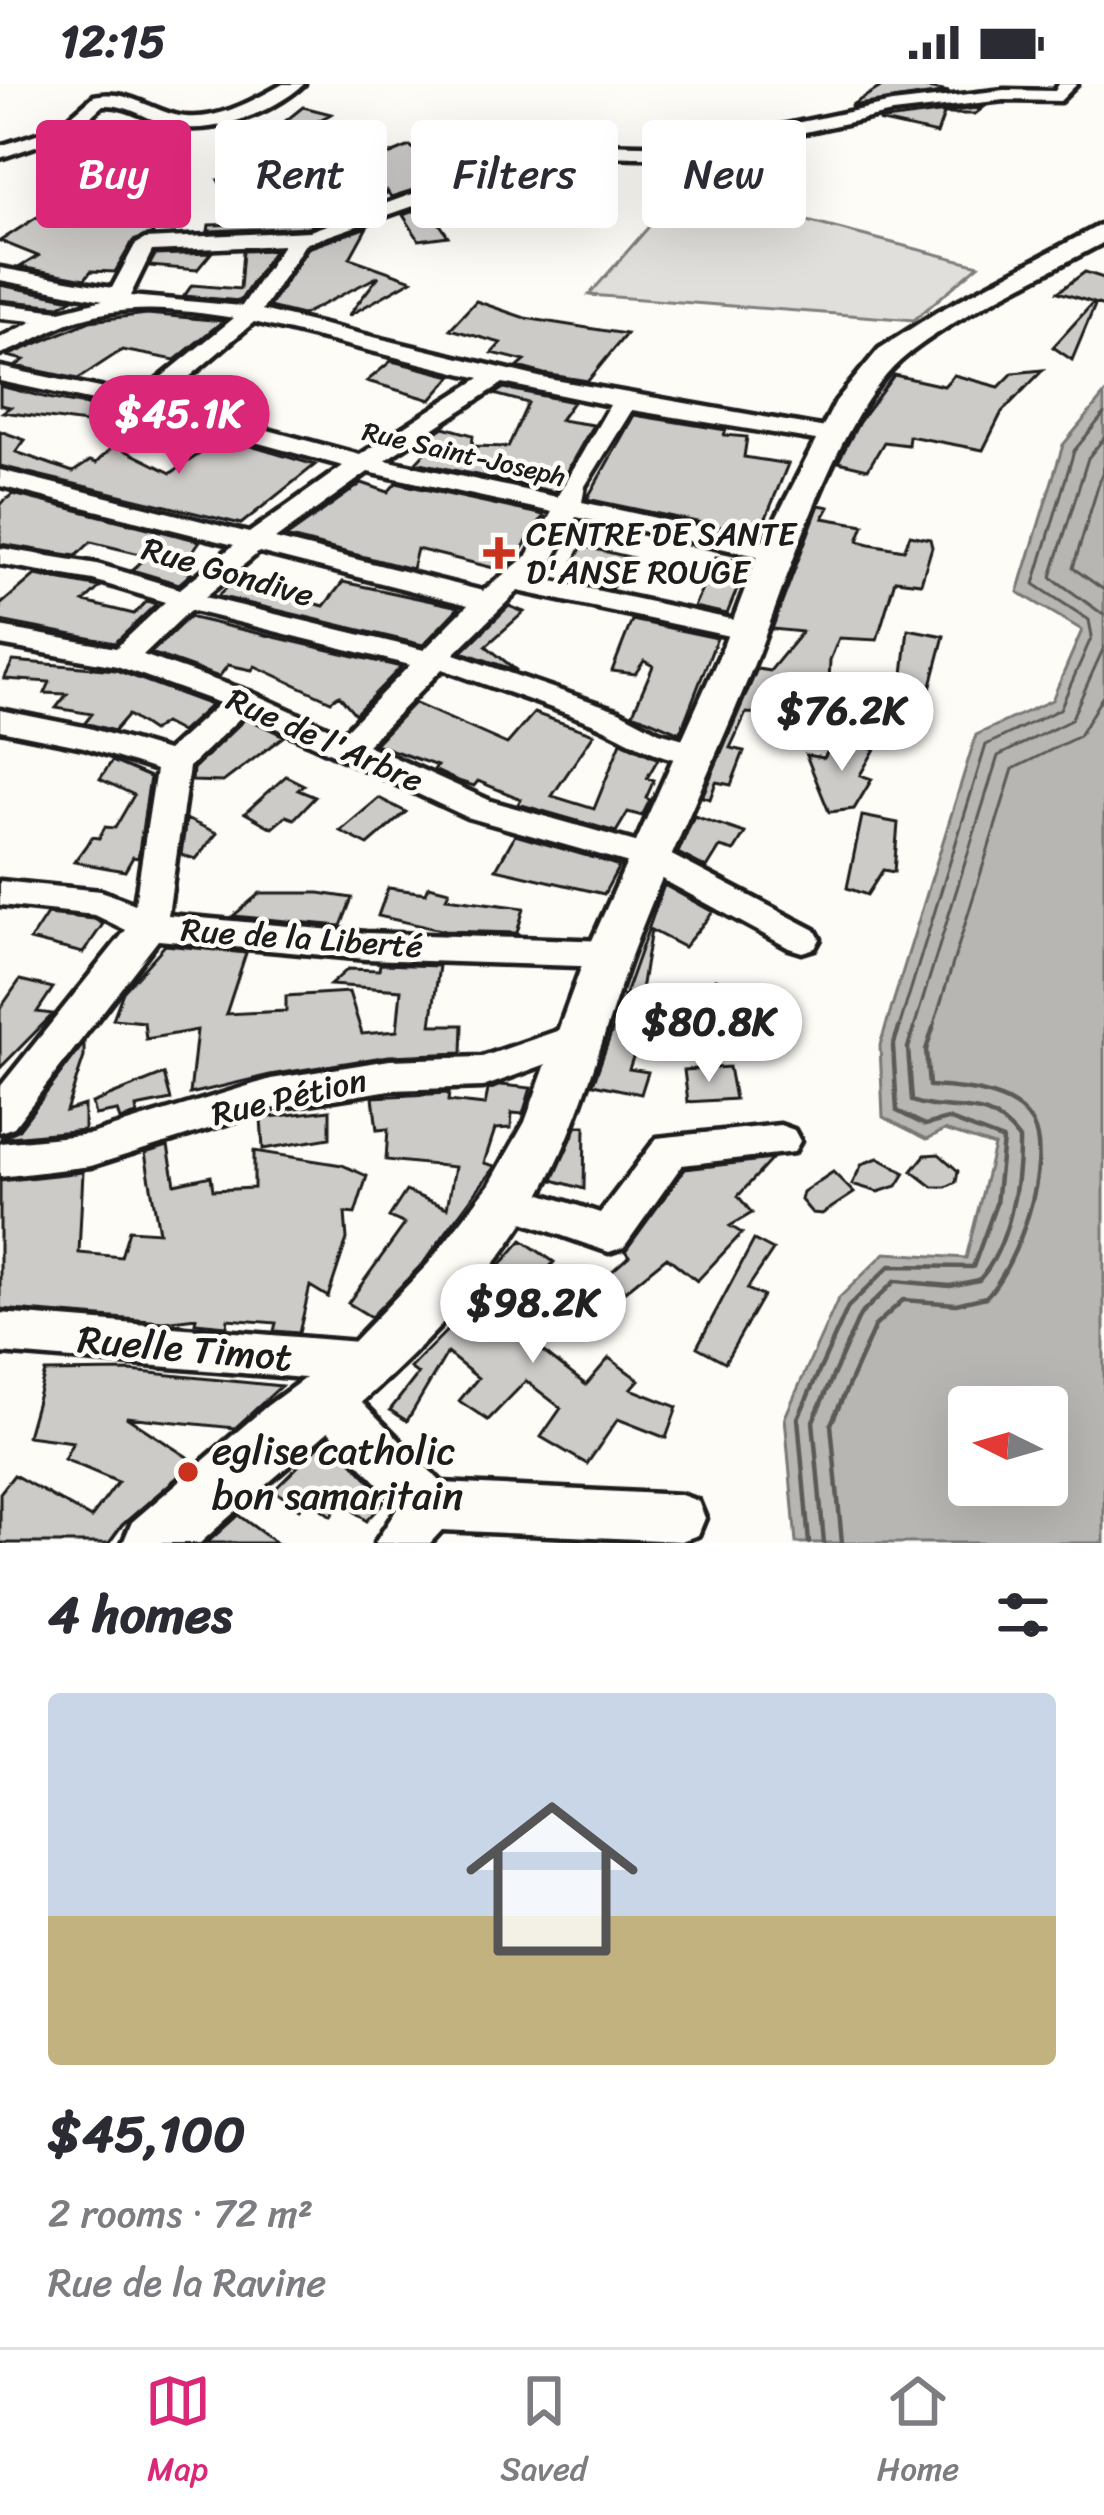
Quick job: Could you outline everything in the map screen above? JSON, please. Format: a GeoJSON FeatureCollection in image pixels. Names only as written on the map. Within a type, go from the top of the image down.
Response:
{"type":"FeatureCollection","features":[{"type":"Feature","properties":{"kind":"main road"},"geometry":{"type":"LineString","coordinates":[[154,1543],[370,1363],[447,1281],[509,1200],[549,1124],[609,954],[748,631],[776,552],[847,408],[890,356],[947,318],[1104,231]]}},
{"type":"Feature","properties":{"kind":"street"},"geometry":{"type":"LineString","coordinates":[[0,152],[70,127],[87,105],[100,100],[123,101],[178,122],[198,123],[274,97],[295,84]]}},
{"type":"Feature","properties":{"kind":"street"},"geometry":{"type":"LineString","coordinates":[[115,300],[141,236],[297,240],[332,232],[445,188],[569,155],[595,150],[699,150],[892,108],[1004,95],[1060,96],[1068,84]]}},
{"type":"Feature","properties":{"kind":"street"},"geometry":{"type":"LineString","coordinates":[[143,404],[248,316],[297,240]]}},
{"type":"Feature","properties":{"kind":"street"},"geometry":{"type":"LineString","coordinates":[[0,274],[115,300],[248,316],[623,403],[834,436]]}},
{"type":"Feature","properties":{"kind":"street"},"geometry":{"type":"LineString","coordinates":[[0,347],[57,317],[115,300]]}},
{"type":"Feature","properties":{"kind":"street"},"geometry":{"type":"LineString","coordinates":[[0,310],[57,317]]}},
{"type":"Feature","properties":{"kind":"street","name":"Rue Saint-Joseph"},"geometry":{"type":"LineString","coordinates":[[0,374],[32,385],[143,404],[362,463],[776,552]]}},
{"type":"Feature","properties":{"kind":"street"},"geometry":{"type":"LineString","coordinates":[[123,658],[182,598],[255,543],[362,463],[500,375]]}},
{"type":"Feature","properties":{"kind":"street"},"geometry":{"type":"LineString","coordinates":[[347,748],[488,601],[539,560],[567,508],[572,486],[623,403]]}},
{"type":"Feature","properties":{"kind":"street"},"geometry":{"type":"LineString","coordinates":[[0,478],[488,601]]}},
{"type":"Feature","properties":{"kind":"street","name":"Rue Gondive"},"geometry":{"type":"LineString","coordinates":[[0,556],[97,572],[302,633],[436,660],[694,752]]}},
{"type":"Feature","properties":{"kind":"street"},"geometry":{"type":"LineString","coordinates":[[513,581],[748,631]]}},
{"type":"Feature","properties":{"kind":"street","name":"Rue de l'Arbre"},"geometry":{"type":"LineString","coordinates":[[4,640],[123,658],[241,700],[479,809],[648,857],[802,940]]}},
{"type":"Feature","properties":{"kind":"street"},"geometry":{"type":"LineString","coordinates":[[0,1116],[148,926],[173,764],[241,700]]}},
{"type":"Feature","properties":{"kind":"street"},"geometry":{"type":"LineString","coordinates":[[0,720],[44,726],[173,764]]}},
{"type":"Feature","properties":{"kind":"street","name":"Rue de la Liberté"},"geometry":{"type":"LineString","coordinates":[[0,893],[101,903],[148,926],[366,946],[609,954]]}},
{"type":"Feature","properties":{"kind":"street","name":"Rue Pétion"},"geometry":{"type":"LineString","coordinates":[[0,1160],[92,1150],[271,1094],[390,1075],[483,1072],[577,1039]]}},
{"type":"Feature","properties":{"kind":"street"},"geometry":{"type":"LineString","coordinates":[[509,1200],[609,1234],[671,1150],[779,1141]]}},
{"type":"Feature","properties":{"kind":"street","name":"Ruelle Timot"},"geometry":{"type":"LineString","coordinates":[[0,1333],[370,1363]]}},
{"type":"Feature","properties":{"kind":"street"},"geometry":{"type":"LineString","coordinates":[[326,1396],[431,1506],[681,1518]]}},
{"type":"Feature","properties":{"kind":"street"},"geometry":{"type":"LineString","coordinates":[[399,1543],[431,1506]]}},
{"type":"Feature","properties":{"kind":"shaded area"},"geometry":{"type":"Polygon","coordinates":[[[806,221],[979,265],[914,320],[589,295],[648,228],[806,228],[806,221]]]}},
{"type":"Feature","properties":{"kind":"water"},"geometry":{"type":"Polygon","coordinates":[[[1104,395],[1104,1543],[796,1543],[785,1417],[838,1299],[885,1253],[966,1258],[994,1146],[945,1130],[927,1139],[883,1117],[880,1045],[976,735],[1052,700],[1082,630],[1018,592],[1063,445],[1104,395]]]}},
{"type":"Feature","properties":{"kind":"building"},"geometry":{"type":"Polygon","coordinates":[[[884,85],[949,92],[850,106],[884,85]]]}},
{"type":"Feature","properties":{"kind":"building"},"geometry":{"type":"Polygon","coordinates":[[[303,107],[331,114],[320,120],[287,120],[303,107]]]}},
{"type":"Feature","properties":{"kind":"building"},"geometry":{"type":"Polygon","coordinates":[[[984,107],[975,114],[944,114],[937,134],[878,121],[984,107]]]}},
{"type":"Feature","properties":{"kind":"building"},"geometry":{"type":"Polygon","coordinates":[[[411,147],[411,191],[391,197],[387,155],[411,147]]]}},
{"type":"Feature","properties":{"kind":"building"},"geometry":{"type":"Polygon","coordinates":[[[36,218],[36,228],[152,228],[153,234],[133,241],[115,272],[91,271],[85,279],[20,267],[38,256],[0,241],[36,218]]]}},
{"type":"Feature","properties":{"kind":"building"},"geometry":{"type":"Polygon","coordinates":[[[209,225],[215,228],[284,228],[208,231],[209,225]]]}},
{"type":"Feature","properties":{"kind":"building"},"geometry":{"type":"Polygon","coordinates":[[[366,228],[350,258],[412,280],[348,316],[379,276],[302,315],[269,307],[308,248],[366,228]]]}},
{"type":"Feature","properties":{"kind":"building"},"geometry":{"type":"Polygon","coordinates":[[[411,228],[443,228],[448,236],[419,240],[411,228]]]}},
{"type":"Feature","properties":{"kind":"building"},"geometry":{"type":"Polygon","coordinates":[[[274,250],[240,301],[184,296],[192,285],[240,289],[243,251],[274,250]]]}},
{"type":"Feature","properties":{"kind":"building"},"geometry":{"type":"Polygon","coordinates":[[[211,253],[197,270],[149,266],[155,255],[211,253]]]}},
{"type":"Feature","properties":{"kind":"building"},"geometry":{"type":"Polygon","coordinates":[[[1085,272],[1104,278],[1104,306],[1058,292],[1085,272]]]}},
{"type":"Feature","properties":{"kind":"building"},"geometry":{"type":"Polygon","coordinates":[[[0,285],[72,299],[60,306],[0,300],[0,285]]]}},
{"type":"Feature","properties":{"kind":"building"},"geometry":{"type":"Polygon","coordinates":[[[476,301],[525,318],[626,334],[588,381],[544,374],[518,367],[525,361],[492,353],[501,343],[450,329],[476,301]]]}},
{"type":"Feature","properties":{"kind":"building"},"geometry":{"type":"Polygon","coordinates":[[[1095,305],[1072,360],[1053,347],[1095,305]]]}},
{"type":"Feature","properties":{"kind":"building"},"geometry":{"type":"Polygon","coordinates":[[[147,314],[223,321],[175,360],[122,350],[78,379],[16,366],[24,360],[7,356],[90,321],[147,314]]]}},
{"type":"Feature","properties":{"kind":"building"},"geometry":{"type":"Polygon","coordinates":[[[391,361],[452,376],[431,400],[367,381],[391,361]]]}},
{"type":"Feature","properties":{"kind":"building"},"geometry":{"type":"Polygon","coordinates":[[[1043,370],[1002,412],[983,450],[909,436],[908,445],[884,442],[868,469],[838,462],[859,422],[894,375],[944,386],[954,375],[999,387],[1013,373],[1043,370]]]}},
{"type":"Feature","properties":{"kind":"building"},"geometry":{"type":"Polygon","coordinates":[[[0,386],[128,413],[115,427],[3,412],[10,407],[0,405],[0,386]]]}},
{"type":"Feature","properties":{"kind":"building"},"geometry":{"type":"Polygon","coordinates":[[[504,388],[573,402],[560,420],[593,425],[555,492],[416,462],[430,447],[418,444],[444,427],[473,435],[472,446],[508,447],[528,403],[494,394],[504,388]]]}},
{"type":"Feature","properties":{"kind":"building"},"geometry":{"type":"Polygon","coordinates":[[[634,415],[726,430],[724,435],[747,437],[744,457],[788,464],[763,525],[738,522],[735,530],[587,499],[634,415]]]}},
{"type":"Feature","properties":{"kind":"building"},"geometry":{"type":"Polygon","coordinates":[[[0,431],[25,440],[16,452],[73,472],[90,461],[96,463],[114,445],[171,473],[223,438],[315,465],[241,524],[0,466],[0,431]]]}},
{"type":"Feature","properties":{"kind":"building"},"geometry":{"type":"Polygon","coordinates":[[[362,483],[388,492],[396,483],[544,515],[516,558],[502,570],[417,549],[412,569],[286,537],[362,483]]]}},
{"type":"Feature","properties":{"kind":"building"},"geometry":{"type":"Polygon","coordinates":[[[13,494],[200,541],[180,569],[192,573],[179,584],[132,570],[148,556],[91,542],[76,556],[0,544],[0,504],[13,494]]]}},
{"type":"Feature","properties":{"kind":"building"},"geometry":{"type":"Polygon","coordinates":[[[819,505],[829,507],[823,518],[864,525],[858,541],[904,550],[910,535],[930,539],[921,583],[895,580],[877,640],[839,638],[830,660],[829,682],[809,679],[800,716],[746,713],[730,748],[744,751],[731,785],[716,782],[710,799],[702,797],[757,669],[770,671],[802,632],[772,629],[819,505]]]}},
{"type":"Feature","properties":{"kind":"building"},"geometry":{"type":"Polygon","coordinates":[[[582,546],[633,558],[611,589],[566,579],[582,546]]]}},
{"type":"Feature","properties":{"kind":"building"},"geometry":{"type":"Polygon","coordinates":[[[716,557],[748,562],[727,614],[694,607],[716,557]]]}},
{"type":"Feature","properties":{"kind":"building"},"geometry":{"type":"Polygon","coordinates":[[[35,575],[100,587],[84,602],[134,614],[147,601],[156,604],[115,643],[0,621],[0,605],[35,575]]]}},
{"type":"Feature","properties":{"kind":"building"},"geometry":{"type":"Polygon","coordinates":[[[343,582],[459,607],[423,645],[218,596],[232,583],[324,606],[343,582]]]}},
{"type":"Feature","properties":{"kind":"building"},"geometry":{"type":"Polygon","coordinates":[[[509,606],[524,612],[486,646],[517,671],[462,652],[509,606]]]}},
{"type":"Feature","properties":{"kind":"building"},"geometry":{"type":"Polygon","coordinates":[[[190,616],[401,667],[355,714],[339,695],[331,701],[255,666],[252,670],[228,665],[219,677],[151,653],[190,616]]]}},
{"type":"Feature","properties":{"kind":"building"},"geometry":{"type":"Polygon","coordinates":[[[632,620],[717,638],[680,733],[633,713],[653,666],[644,661],[635,674],[612,671],[632,620]]]}},
{"type":"Feature","properties":{"kind":"building"},"geometry":{"type":"Polygon","coordinates":[[[908,629],[944,636],[930,689],[902,683],[908,629]]]}},
{"type":"Feature","properties":{"kind":"building"},"geometry":{"type":"Polygon","coordinates":[[[13,661],[116,670],[211,705],[181,732],[164,723],[152,731],[128,715],[114,731],[85,723],[92,714],[56,708],[67,694],[45,693],[50,682],[4,679],[13,661]]]}},
{"type":"Feature","properties":{"kind":"building"},"geometry":{"type":"Polygon","coordinates":[[[879,681],[907,684],[915,716],[881,716],[879,681]]]}},
{"type":"Feature","properties":{"kind":"building"},"geometry":{"type":"Polygon","coordinates":[[[414,703],[507,744],[534,713],[594,734],[552,796],[594,809],[621,742],[658,759],[647,778],[654,780],[646,798],[650,800],[642,816],[628,812],[616,832],[518,804],[521,799],[478,781],[474,786],[458,781],[434,770],[437,766],[375,744],[414,703]]]}},
{"type":"Feature","properties":{"kind":"building"},"geometry":{"type":"Polygon","coordinates":[[[246,718],[284,736],[223,782],[192,781],[193,769],[246,718]]]}},
{"type":"Feature","properties":{"kind":"building"},"geometry":{"type":"Polygon","coordinates":[[[836,737],[875,749],[860,775],[872,779],[854,809],[829,812],[806,755],[824,758],[836,737]]]}},
{"type":"Feature","properties":{"kind":"building"},"geometry":{"type":"Polygon","coordinates":[[[112,761],[150,777],[138,858],[133,857],[125,871],[74,862],[92,837],[99,838],[105,827],[115,828],[134,795],[100,779],[112,761]]]}},
{"type":"Feature","properties":{"kind":"building"},"geometry":{"type":"Polygon","coordinates":[[[286,776],[304,785],[298,790],[315,797],[294,819],[286,816],[272,828],[245,813],[286,776]]]}},
{"type":"Feature","properties":{"kind":"building"},"geometry":{"type":"Polygon","coordinates":[[[379,798],[406,812],[368,845],[340,831],[379,798]]]}},
{"type":"Feature","properties":{"kind":"building"},"geometry":{"type":"Polygon","coordinates":[[[694,816],[745,833],[734,851],[720,847],[707,868],[678,853],[694,816]]]}},
{"type":"Feature","properties":{"kind":"building"},"geometry":{"type":"Polygon","coordinates":[[[862,816],[898,823],[894,872],[883,870],[867,895],[847,888],[862,816]]]}},
{"type":"Feature","properties":{"kind":"building"},"geometry":{"type":"Polygon","coordinates":[[[186,819],[217,833],[196,859],[181,855],[186,819]]]}},
{"type":"Feature","properties":{"kind":"building"},"geometry":{"type":"Polygon","coordinates":[[[515,835],[619,866],[604,894],[496,869],[515,835]]]}},
{"type":"Feature","properties":{"kind":"building"},"geometry":{"type":"Polygon","coordinates":[[[664,885],[713,912],[684,947],[651,930],[635,1026],[643,1028],[629,1069],[648,1072],[641,1094],[593,1084],[664,885]]]}},
{"type":"Feature","properties":{"kind":"building"},"geometry":{"type":"Polygon","coordinates":[[[429,886],[449,891],[446,898],[524,908],[517,933],[445,931],[378,916],[388,888],[426,893],[429,886]]]}},
{"type":"Feature","properties":{"kind":"building"},"geometry":{"type":"Polygon","coordinates":[[[260,893],[352,898],[341,926],[233,916],[260,893]]]}},
{"type":"Feature","properties":{"kind":"building"},"geometry":{"type":"Polygon","coordinates":[[[47,914],[103,924],[83,953],[30,940],[47,914]]]}},
{"type":"Feature","properties":{"kind":"building"},"geometry":{"type":"Polygon","coordinates":[[[165,945],[246,953],[226,1014],[286,1011],[286,996],[349,992],[362,1034],[397,1031],[401,990],[330,985],[348,969],[379,970],[380,964],[439,966],[431,1025],[463,1025],[462,1053],[389,1056],[270,1075],[190,1094],[197,1030],[146,1039],[144,1022],[113,1019],[123,992],[165,945]]]}},
{"type":"Feature","properties":{"kind":"building"},"geometry":{"type":"Polygon","coordinates":[[[715,979],[740,986],[731,1007],[772,1015],[764,1052],[687,1037],[693,1012],[702,1013],[715,979]]]}},
{"type":"Feature","properties":{"kind":"building"},"geometry":{"type":"Polygon","coordinates":[[[20,980],[53,988],[37,1012],[53,1014],[0,1068],[0,1009],[20,980]]]}},
{"type":"Feature","properties":{"kind":"building"},"geometry":{"type":"Polygon","coordinates":[[[84,1043],[66,1111],[84,1105],[84,1130],[0,1138],[18,1130],[84,1043]]]}},
{"type":"Feature","properties":{"kind":"building"},"geometry":{"type":"Polygon","coordinates":[[[729,1067],[735,1099],[688,1102],[684,1070],[729,1067]]]}},
{"type":"Feature","properties":{"kind":"building"},"geometry":{"type":"Polygon","coordinates":[[[164,1074],[171,1100],[136,1107],[137,1115],[120,1120],[117,1111],[95,1115],[92,1103],[164,1074]]]}},
{"type":"Feature","properties":{"kind":"building"},"geometry":{"type":"Polygon","coordinates":[[[501,1085],[531,1088],[523,1114],[512,1113],[511,1128],[495,1129],[484,1163],[495,1166],[425,1261],[371,1317],[348,1303],[405,1224],[389,1217],[406,1191],[447,1208],[455,1167],[386,1160],[388,1129],[377,1130],[373,1097],[449,1093],[448,1101],[485,1105],[488,1090],[501,1085]]]}},
{"type":"Feature","properties":{"kind":"building"},"geometry":{"type":"Polygon","coordinates":[[[330,1110],[330,1138],[263,1149],[261,1118],[330,1110]]]}},
{"type":"Feature","properties":{"kind":"building"},"geometry":{"type":"Polygon","coordinates":[[[577,1126],[585,1126],[584,1189],[553,1180],[577,1126]]]}},
{"type":"Feature","properties":{"kind":"building"},"geometry":{"type":"Polygon","coordinates":[[[168,1146],[175,1184],[211,1176],[213,1190],[254,1188],[254,1151],[342,1165],[367,1176],[355,1214],[345,1213],[347,1239],[328,1297],[310,1286],[299,1333],[274,1331],[276,1323],[228,1319],[227,1326],[195,1323],[196,1318],[164,1322],[0,1309],[0,1181],[83,1172],[79,1253],[121,1257],[129,1230],[159,1232],[145,1153],[168,1146]]]}},
{"type":"Feature","properties":{"kind":"building"},"geometry":{"type":"Polygon","coordinates":[[[939,1154],[958,1171],[956,1182],[946,1187],[933,1187],[912,1171],[925,1155],[939,1154]]]}},
{"type":"Feature","properties":{"kind":"building"},"geometry":{"type":"Polygon","coordinates":[[[878,1158],[905,1173],[897,1186],[878,1192],[852,1184],[862,1164],[878,1158]]]}},
{"type":"Feature","properties":{"kind":"building"},"geometry":{"type":"Polygon","coordinates":[[[772,1159],[738,1196],[752,1213],[730,1226],[742,1233],[697,1281],[667,1257],[625,1291],[607,1276],[629,1256],[625,1251],[685,1169],[772,1159]]]}},
{"type":"Feature","properties":{"kind":"building"},"geometry":{"type":"Polygon","coordinates":[[[833,1172],[854,1193],[822,1214],[812,1213],[801,1200],[803,1192],[833,1172]]]}},
{"type":"Feature","properties":{"kind":"building"},"geometry":{"type":"Polygon","coordinates":[[[522,1240],[554,1262],[539,1279],[547,1285],[508,1324],[586,1385],[609,1358],[639,1380],[631,1389],[677,1407],[666,1438],[618,1419],[587,1464],[541,1437],[561,1408],[526,1381],[488,1420],[459,1401],[478,1378],[447,1353],[407,1421],[390,1410],[418,1374],[410,1368],[473,1304],[469,1301],[522,1240]]]}},
{"type":"Feature","properties":{"kind":"building"},"geometry":{"type":"Polygon","coordinates":[[[754,1240],[773,1250],[747,1289],[763,1296],[725,1362],[697,1347],[754,1240]]]}},
{"type":"Feature","properties":{"kind":"building"},"geometry":{"type":"Polygon","coordinates":[[[130,1371],[281,1386],[235,1428],[126,1417],[195,1462],[122,1525],[109,1543],[0,1543],[0,1493],[14,1475],[91,1518],[118,1482],[64,1459],[73,1442],[27,1436],[45,1372],[130,1371]]]}},
{"type":"Feature","properties":{"kind":"building"},"geometry":{"type":"Polygon","coordinates":[[[328,1437],[371,1482],[366,1489],[384,1502],[366,1521],[342,1501],[331,1516],[308,1499],[299,1509],[274,1490],[328,1437]]]}},
{"type":"Feature","properties":{"kind":"building"},"geometry":{"type":"Polygon","coordinates":[[[238,1515],[276,1543],[207,1543],[238,1515]]]}},
{"type":"Feature","properties":{"kind":"place","name":"CENTRE DE SANTE D'ANSE ROUGE"},"geometry":{"type":"Point","coordinates":[499,553]}},
{"type":"Feature","properties":{"kind":"place","name":"eglise catholic bon samaritain"},"geometry":{"type":"Point","coordinates":[188,1472]}}]}
